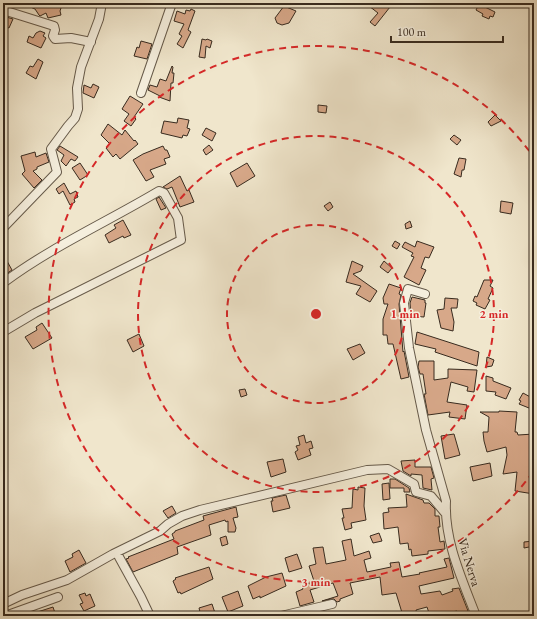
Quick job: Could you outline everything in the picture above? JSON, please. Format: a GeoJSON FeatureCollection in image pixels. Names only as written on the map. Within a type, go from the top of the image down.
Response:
{"type":"FeatureCollection","features":[{"type":"Feature","properties":{"kind":"street"},"geometry":{"type":"LineString","coordinates":[[3,228],[57,172],[52,150],[75,118],[78,109],[77,88],[81,67],[99,19],[102,3]]}},
{"type":"Feature","properties":{"kind":"street"},"geometry":{"type":"LineString","coordinates":[[141,93],[172,3]]}},
{"type":"Feature","properties":{"kind":"street"},"geometry":{"type":"LineString","coordinates":[[3,10],[54,26],[55,30],[53,36],[55,40],[71,38],[91,42]]}},
{"type":"Feature","properties":{"kind":"street"},"geometry":{"type":"LineString","coordinates":[[3,283],[19,271],[61,246],[158,192],[164,194],[178,218],[181,240],[35,313],[3,332]]}},
{"type":"Feature","properties":{"kind":"street","name":"Via Nerva"},"geometry":{"type":"LineString","coordinates":[[425,294],[408,289],[404,303],[409,348],[426,430],[446,501],[446,514],[453,555],[476,616]]}},
{"type":"Feature","properties":{"kind":"street"},"geometry":{"type":"LineString","coordinates":[[3,604],[22,595],[67,580],[113,554],[160,531],[168,524],[182,516],[200,510],[367,470],[388,469],[414,484],[416,492],[431,496],[446,514]]}},
{"type":"Feature","properties":{"kind":"street"},"geometry":{"type":"LineString","coordinates":[[119,557],[150,616]]}},
{"type":"Feature","properties":{"kind":"street"},"geometry":{"type":"LineString","coordinates":[[5,616],[58,597]]}},
{"type":"Feature","properties":{"kind":"street"},"geometry":{"type":"LineString","coordinates":[[281,616],[332,604]]}},
{"type":"Feature","properties":{"kind":"building"},"geometry":{"type":"Polygon","coordinates":[[[21,3],[59,3],[61,15],[48,18],[46,13],[40,16],[35,9],[21,3]]]}},
{"type":"Feature","properties":{"kind":"building"},"geometry":{"type":"Polygon","coordinates":[[[372,3],[385,3],[390,7],[375,26],[370,22],[378,13],[369,6],[372,3]]]}},
{"type":"Feature","properties":{"kind":"building"},"geometry":{"type":"Polygon","coordinates":[[[479,4],[495,12],[493,17],[490,16],[489,19],[482,16],[483,14],[476,10],[479,4]]]}},
{"type":"Feature","properties":{"kind":"building"},"geometry":{"type":"Polygon","coordinates":[[[284,6],[296,11],[289,23],[282,25],[277,23],[275,18],[284,6]]]}},
{"type":"Feature","properties":{"kind":"building"},"geometry":{"type":"Polygon","coordinates":[[[191,9],[195,11],[188,30],[191,32],[183,48],[177,44],[182,36],[179,34],[184,24],[174,21],[177,11],[185,14],[186,10],[190,11],[191,9]]]}},
{"type":"Feature","properties":{"kind":"building"},"geometry":{"type":"Polygon","coordinates":[[[3,16],[13,19],[9,28],[3,26],[3,16]]]}},
{"type":"Feature","properties":{"kind":"building"},"geometry":{"type":"Polygon","coordinates":[[[40,31],[45,33],[43,36],[46,38],[41,48],[27,42],[29,36],[33,38],[36,33],[40,31]]]}},
{"type":"Feature","properties":{"kind":"building"},"geometry":{"type":"Polygon","coordinates":[[[202,39],[212,41],[210,48],[206,46],[205,58],[199,57],[202,39]]]}},
{"type":"Feature","properties":{"kind":"building"},"geometry":{"type":"Polygon","coordinates":[[[141,41],[152,44],[147,59],[134,56],[141,41]]]}},
{"type":"Feature","properties":{"kind":"building"},"geometry":{"type":"Polygon","coordinates":[[[38,59],[43,62],[36,79],[26,73],[30,66],[33,67],[38,59]]]}},
{"type":"Feature","properties":{"kind":"building"},"geometry":{"type":"Polygon","coordinates":[[[172,66],[172,73],[174,73],[173,83],[171,83],[170,101],[159,97],[160,96],[148,90],[150,85],[157,87],[160,79],[166,81],[172,66]]]}},
{"type":"Feature","properties":{"kind":"building"},"geometry":{"type":"Polygon","coordinates":[[[93,84],[99,87],[94,98],[83,93],[84,85],[91,88],[93,84]]]}},
{"type":"Feature","properties":{"kind":"building"},"geometry":{"type":"Polygon","coordinates":[[[130,96],[143,104],[134,117],[136,119],[131,126],[124,121],[129,114],[122,109],[130,96]]]}},
{"type":"Feature","properties":{"kind":"building"},"geometry":{"type":"Polygon","coordinates":[[[318,105],[327,106],[326,113],[318,112],[318,105]]]}},
{"type":"Feature","properties":{"kind":"building"},"geometry":{"type":"Polygon","coordinates":[[[495,115],[501,121],[491,126],[488,122],[495,115]]]}},
{"type":"Feature","properties":{"kind":"building"},"geometry":{"type":"Polygon","coordinates":[[[178,118],[189,120],[187,128],[190,129],[187,136],[183,135],[182,138],[161,133],[164,121],[177,123],[178,118]]]}},
{"type":"Feature","properties":{"kind":"building"},"geometry":{"type":"Polygon","coordinates":[[[108,124],[122,135],[125,130],[138,144],[120,159],[116,154],[113,157],[106,148],[110,144],[101,135],[108,124]]]}},
{"type":"Feature","properties":{"kind":"building"},"geometry":{"type":"Polygon","coordinates":[[[206,128],[216,133],[212,141],[202,135],[206,128]]]}},
{"type":"Feature","properties":{"kind":"building"},"geometry":{"type":"Polygon","coordinates":[[[454,135],[461,140],[457,145],[450,139],[454,135]]]}},
{"type":"Feature","properties":{"kind":"building"},"geometry":{"type":"Polygon","coordinates":[[[209,145],[213,150],[206,155],[203,150],[209,145]]]}},
{"type":"Feature","properties":{"kind":"building"},"geometry":{"type":"Polygon","coordinates":[[[60,146],[78,157],[75,161],[71,159],[66,166],[61,161],[64,155],[57,150],[60,146]]]}},
{"type":"Feature","properties":{"kind":"building"},"geometry":{"type":"Polygon","coordinates":[[[163,146],[165,150],[167,150],[170,157],[164,159],[166,164],[150,170],[154,177],[146,181],[133,160],[143,154],[163,146]]]}},
{"type":"Feature","properties":{"kind":"building"},"geometry":{"type":"Polygon","coordinates":[[[35,152],[36,157],[46,153],[49,162],[37,167],[37,169],[33,171],[42,180],[34,188],[22,174],[25,171],[21,156],[35,152]]]}},
{"type":"Feature","properties":{"kind":"building"},"geometry":{"type":"Polygon","coordinates":[[[459,158],[466,159],[461,177],[454,174],[459,158]]]}},
{"type":"Feature","properties":{"kind":"building"},"geometry":{"type":"Polygon","coordinates":[[[80,163],[88,175],[80,180],[72,168],[80,163]]]}},
{"type":"Feature","properties":{"kind":"building"},"geometry":{"type":"Polygon","coordinates":[[[247,163],[255,176],[237,187],[230,173],[247,163]]]}},
{"type":"Feature","properties":{"kind":"building"},"geometry":{"type":"Polygon","coordinates":[[[180,176],[187,191],[189,190],[194,202],[180,207],[172,187],[167,189],[163,187],[180,176]]]}},
{"type":"Feature","properties":{"kind":"building"},"geometry":{"type":"Polygon","coordinates":[[[64,183],[70,194],[76,191],[78,197],[74,199],[75,202],[70,205],[63,191],[59,194],[56,189],[64,183]]]}},
{"type":"Feature","properties":{"kind":"building"},"geometry":{"type":"Polygon","coordinates":[[[159,197],[166,208],[161,210],[156,199],[159,197]]]}},
{"type":"Feature","properties":{"kind":"building"},"geometry":{"type":"Polygon","coordinates":[[[501,201],[513,203],[511,214],[500,212],[501,201]]]}},
{"type":"Feature","properties":{"kind":"building"},"geometry":{"type":"Polygon","coordinates":[[[330,202],[333,207],[328,211],[324,206],[330,202]]]}},
{"type":"Feature","properties":{"kind":"building"},"geometry":{"type":"Polygon","coordinates":[[[123,220],[131,235],[124,238],[123,236],[109,243],[105,235],[116,228],[114,225],[123,220]]]}},
{"type":"Feature","properties":{"kind":"building"},"geometry":{"type":"Polygon","coordinates":[[[410,221],[412,227],[406,229],[405,224],[410,221]]]}},
{"type":"Feature","properties":{"kind":"building"},"geometry":{"type":"Polygon","coordinates":[[[395,241],[400,244],[397,249],[392,246],[395,241]]]}},
{"type":"Feature","properties":{"kind":"building"},"geometry":{"type":"Polygon","coordinates":[[[417,241],[434,247],[429,258],[425,257],[421,268],[426,270],[419,285],[404,277],[414,257],[411,256],[413,253],[402,247],[405,242],[415,247],[417,241]]]}},
{"type":"Feature","properties":{"kind":"building"},"geometry":{"type":"Polygon","coordinates":[[[3,254],[12,270],[3,276],[3,254]]]}},
{"type":"Feature","properties":{"kind":"building"},"geometry":{"type":"Polygon","coordinates":[[[352,261],[363,266],[361,271],[353,274],[377,291],[370,302],[356,294],[361,286],[346,282],[352,261]]]}},
{"type":"Feature","properties":{"kind":"building"},"geometry":{"type":"Polygon","coordinates":[[[384,261],[392,268],[388,273],[380,267],[384,261]]]}},
{"type":"Feature","properties":{"kind":"building"},"geometry":{"type":"Polygon","coordinates":[[[484,280],[493,280],[490,286],[493,288],[488,299],[490,300],[485,309],[476,305],[477,303],[473,301],[475,296],[477,297],[484,280]]]}},
{"type":"Feature","properties":{"kind":"building"},"geometry":{"type":"Polygon","coordinates":[[[389,284],[401,288],[399,294],[401,295],[399,304],[403,352],[404,351],[409,377],[401,379],[393,344],[388,344],[387,335],[383,335],[383,319],[388,304],[384,304],[383,298],[389,284]]]}},
{"type":"Feature","properties":{"kind":"building"},"geometry":{"type":"Polygon","coordinates":[[[412,297],[425,300],[424,317],[411,316],[410,303],[412,297]]]}},
{"type":"Feature","properties":{"kind":"building"},"geometry":{"type":"Polygon","coordinates":[[[445,298],[458,299],[457,308],[451,308],[454,322],[453,331],[441,328],[437,310],[444,309],[445,298]]]}},
{"type":"Feature","properties":{"kind":"building"},"geometry":{"type":"Polygon","coordinates":[[[42,323],[52,338],[33,349],[25,337],[37,330],[36,327],[42,323]]]}},
{"type":"Feature","properties":{"kind":"building"},"geometry":{"type":"Polygon","coordinates":[[[417,332],[479,352],[477,366],[435,352],[436,349],[415,344],[417,332]]]}},
{"type":"Feature","properties":{"kind":"building"},"geometry":{"type":"Polygon","coordinates":[[[139,334],[144,346],[133,352],[127,340],[139,334]]]}},
{"type":"Feature","properties":{"kind":"building"},"geometry":{"type":"Polygon","coordinates":[[[360,344],[365,353],[353,360],[347,349],[360,344]]]}},
{"type":"Feature","properties":{"kind":"building"},"geometry":{"type":"Polygon","coordinates":[[[487,357],[494,360],[492,366],[486,367],[487,357]]]}},
{"type":"Feature","properties":{"kind":"building"},"geometry":{"type":"Polygon","coordinates":[[[419,361],[434,361],[434,380],[448,378],[448,369],[477,370],[474,392],[467,391],[468,387],[451,382],[447,402],[467,405],[465,419],[449,417],[450,412],[428,415],[424,394],[426,394],[423,374],[420,374],[418,367],[419,361]]]}},
{"type":"Feature","properties":{"kind":"building"},"geometry":{"type":"Polygon","coordinates":[[[486,376],[493,378],[493,381],[511,388],[506,399],[495,395],[496,392],[486,391],[486,376]]]}},
{"type":"Feature","properties":{"kind":"building"},"geometry":{"type":"Polygon","coordinates":[[[245,389],[247,395],[241,397],[239,390],[245,389]]]}},
{"type":"Feature","properties":{"kind":"building"},"geometry":{"type":"Polygon","coordinates":[[[523,393],[534,399],[534,410],[519,404],[521,401],[519,400],[523,393]]]}},
{"type":"Feature","properties":{"kind":"building"},"geometry":{"type":"Polygon","coordinates":[[[480,412],[517,412],[515,432],[517,432],[518,435],[534,434],[534,494],[515,491],[517,472],[503,474],[507,455],[506,447],[487,452],[483,432],[488,432],[489,417],[480,412]]]}},
{"type":"Feature","properties":{"kind":"building"},"geometry":{"type":"Polygon","coordinates":[[[454,434],[460,455],[445,459],[441,436],[454,434]]]}},
{"type":"Feature","properties":{"kind":"building"},"geometry":{"type":"Polygon","coordinates":[[[304,435],[306,443],[311,441],[313,448],[309,449],[311,455],[298,460],[295,452],[298,450],[296,446],[300,445],[298,437],[304,435]]]}},
{"type":"Feature","properties":{"kind":"building"},"geometry":{"type":"Polygon","coordinates":[[[283,459],[286,472],[271,477],[267,462],[283,459]]]}},
{"type":"Feature","properties":{"kind":"building"},"geometry":{"type":"Polygon","coordinates":[[[415,460],[415,467],[431,467],[434,478],[431,479],[432,490],[423,488],[422,475],[411,474],[411,476],[403,471],[401,461],[415,460]]]}},
{"type":"Feature","properties":{"kind":"building"},"geometry":{"type":"Polygon","coordinates":[[[490,463],[492,476],[473,481],[470,467],[490,463]]]}},
{"type":"Feature","properties":{"kind":"building"},"geometry":{"type":"Polygon","coordinates":[[[390,479],[395,479],[409,488],[410,492],[404,492],[404,488],[390,488],[390,479]]]}},
{"type":"Feature","properties":{"kind":"building"},"geometry":{"type":"Polygon","coordinates":[[[389,483],[390,499],[383,500],[382,484],[389,483]]]}},
{"type":"Feature","properties":{"kind":"building"},"geometry":{"type":"Polygon","coordinates":[[[358,487],[365,488],[364,506],[366,520],[351,523],[352,528],[345,530],[342,518],[344,518],[342,509],[352,508],[353,489],[358,490],[358,487]]]}},
{"type":"Feature","properties":{"kind":"building"},"geometry":{"type":"Polygon","coordinates":[[[406,494],[423,500],[424,503],[429,503],[435,509],[435,516],[439,516],[440,527],[438,527],[440,542],[444,541],[445,549],[428,551],[428,554],[412,556],[408,543],[400,544],[398,527],[384,529],[383,513],[389,512],[388,508],[407,507],[406,494]]]}},
{"type":"Feature","properties":{"kind":"building"},"geometry":{"type":"Polygon","coordinates":[[[286,495],[290,508],[273,512],[271,501],[273,501],[272,498],[286,495]]]}},
{"type":"Feature","properties":{"kind":"building"},"geometry":{"type":"Polygon","coordinates":[[[172,506],[176,513],[168,518],[163,511],[172,506]]]}},
{"type":"Feature","properties":{"kind":"building"},"geometry":{"type":"Polygon","coordinates":[[[236,507],[238,517],[233,518],[236,528],[235,532],[228,532],[228,521],[226,522],[225,520],[209,525],[211,535],[177,547],[178,554],[133,572],[126,559],[129,558],[128,557],[174,539],[172,534],[175,531],[204,520],[203,516],[236,507]]]}},
{"type":"Feature","properties":{"kind":"building"},"geometry":{"type":"Polygon","coordinates":[[[379,533],[382,541],[373,543],[370,536],[379,533]]]}},
{"type":"Feature","properties":{"kind":"building"},"geometry":{"type":"Polygon","coordinates":[[[226,536],[228,544],[222,546],[220,538],[226,536]]]}},
{"type":"Feature","properties":{"kind":"building"},"geometry":{"type":"Polygon","coordinates":[[[351,539],[354,556],[369,551],[371,558],[364,560],[367,572],[391,567],[390,563],[399,562],[402,577],[420,574],[419,573],[447,567],[444,559],[449,558],[454,578],[419,586],[421,594],[440,591],[442,595],[453,591],[452,589],[459,588],[470,616],[458,616],[457,611],[430,616],[427,607],[416,610],[417,616],[403,616],[396,593],[382,595],[380,577],[350,583],[353,594],[340,599],[340,601],[337,602],[334,599],[322,601],[338,596],[333,583],[310,590],[314,602],[300,606],[296,592],[303,589],[302,586],[314,581],[309,566],[316,564],[313,548],[323,547],[326,564],[346,560],[342,541],[351,539]]]}},
{"type":"Feature","properties":{"kind":"building"},"geometry":{"type":"Polygon","coordinates":[[[533,541],[534,546],[524,548],[524,542],[533,541]]]}},
{"type":"Feature","properties":{"kind":"building"},"geometry":{"type":"Polygon","coordinates":[[[79,550],[86,563],[70,572],[65,561],[73,557],[72,554],[79,550]]]}},
{"type":"Feature","properties":{"kind":"building"},"geometry":{"type":"Polygon","coordinates":[[[297,554],[302,568],[289,572],[285,558],[297,554]]]}},
{"type":"Feature","properties":{"kind":"building"},"geometry":{"type":"Polygon","coordinates":[[[209,567],[213,579],[181,594],[180,592],[178,593],[173,581],[176,579],[175,578],[209,567]]]}},
{"type":"Feature","properties":{"kind":"building"},"geometry":{"type":"Polygon","coordinates":[[[282,573],[286,586],[260,598],[260,596],[253,599],[248,586],[266,577],[282,573]]]}},
{"type":"Feature","properties":{"kind":"building"},"geometry":{"type":"Polygon","coordinates":[[[238,591],[243,606],[228,612],[222,597],[238,591]]]}},
{"type":"Feature","properties":{"kind":"building"},"geometry":{"type":"Polygon","coordinates":[[[85,593],[86,596],[90,594],[95,606],[84,611],[80,604],[83,603],[79,595],[85,593]]]}},
{"type":"Feature","properties":{"kind":"building"},"geometry":{"type":"Polygon","coordinates":[[[212,604],[216,616],[201,616],[199,608],[212,604]]]}},
{"type":"Feature","properties":{"kind":"building"},"geometry":{"type":"Polygon","coordinates":[[[53,607],[56,616],[28,616],[28,615],[53,607]]]}}]}
